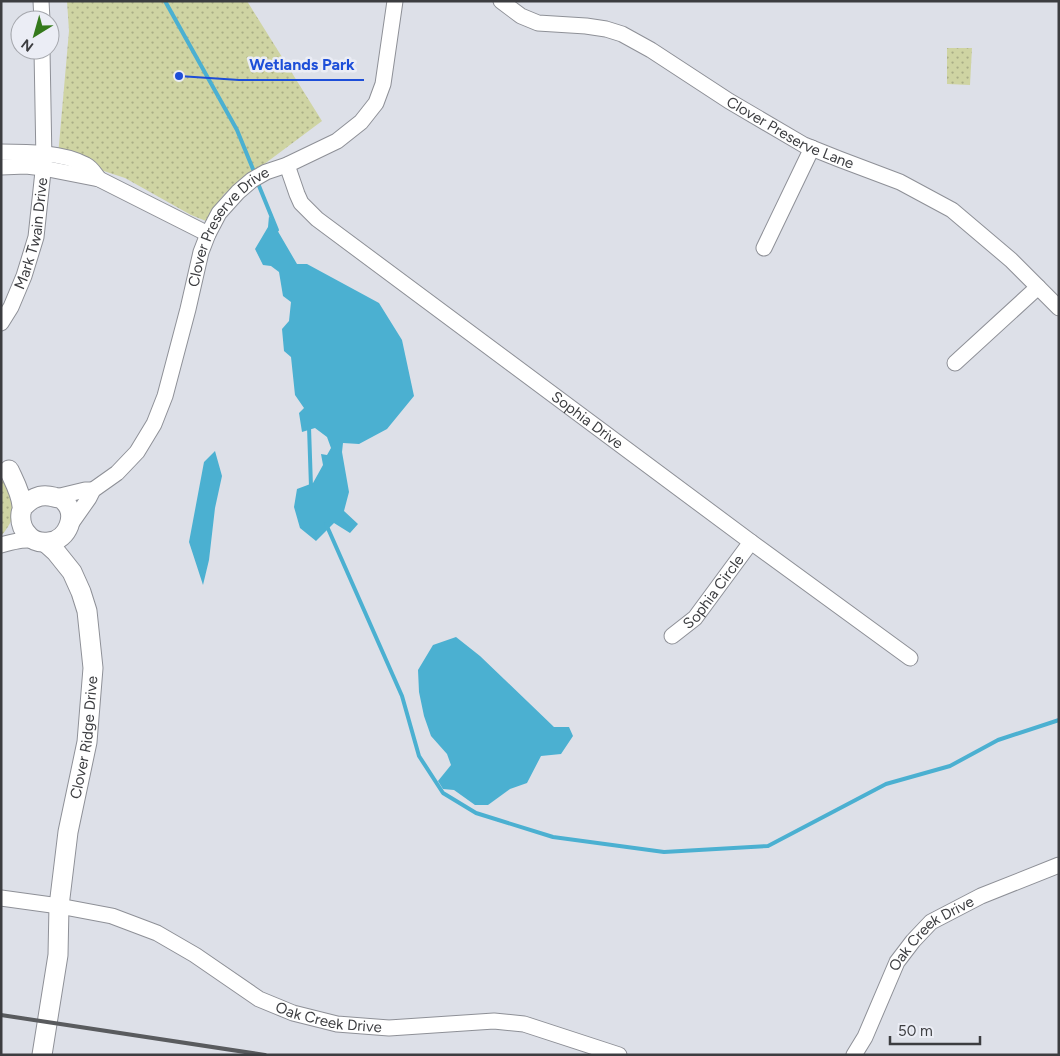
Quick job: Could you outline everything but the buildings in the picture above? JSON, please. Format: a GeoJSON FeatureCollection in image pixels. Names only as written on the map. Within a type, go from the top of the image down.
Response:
{"type":"FeatureCollection","features":[{"type":"Feature","properties":{"kind":"street","name":"Clover Preserve Drive"},"geometry":{"type":"LineString","coordinates":[[68,529],[93,490],[117,473],[137,452],[154,424],[165,396],[201,252],[219,213],[252,180],[337,141],[361,122],[376,103],[383,84],[395,1]]}},
{"type":"Feature","properties":{"kind":"street","name":"Clover Preserve Lane"},"geometry":{"type":"LineString","coordinates":[[500,1],[521,16],[538,23],[592,27],[622,34],[804,145],[900,182],[952,210],[1011,260],[1059,308]]}},
{"type":"Feature","properties":{"kind":"street","name":"Mark Twain Drive"},"geometry":{"type":"LineString","coordinates":[[1,323],[11,307],[24,276],[36,237],[44,161],[42,60]]}},
{"type":"Feature","properties":{"kind":"street"},"geometry":{"type":"LineString","coordinates":[[764,248],[812,148]]}},
{"type":"Feature","properties":{"kind":"street"},"geometry":{"type":"LineString","coordinates":[[1,152],[44,161],[99,179],[208,234]]}},
{"type":"Feature","properties":{"kind":"street"},"geometry":{"type":"LineString","coordinates":[[1,167],[26,166],[44,161]]}},
{"type":"Feature","properties":{"kind":"street","name":"Sophia Drive"},"geometry":{"type":"LineString","coordinates":[[287,165],[301,203],[317,218],[751,542],[910,658]]}},
{"type":"Feature","properties":{"kind":"street"},"geometry":{"type":"LineString","coordinates":[[955,363],[1038,287]]}},
{"type":"Feature","properties":{"kind":"street"},"geometry":{"type":"LineString","coordinates":[[1,545],[22,540],[53,542],[60,538],[68,529],[71,519],[68,507],[63,500],[20,480],[5,466]]}},
{"type":"Feature","properties":{"kind":"street"},"geometry":{"type":"LineString","coordinates":[[5,466],[16,485],[22,511],[22,526],[28,535],[41,542]]}},
{"type":"Feature","properties":{"kind":"street","name":"Clover Preserve Drive"},"geometry":{"type":"LineString","coordinates":[[51,496],[93,490]]}},
{"type":"Feature","properties":{"kind":"street"},"geometry":{"type":"LineString","coordinates":[[1,541],[15,524],[22,511],[36,497],[51,496]]}},
{"type":"Feature","properties":{"kind":"street","name":"Clover Ridge Drive"},"geometry":{"type":"LineString","coordinates":[[68,529],[72,572]]}},
{"type":"Feature","properties":{"kind":"street","name":"Clover Ridge Drive"},"geometry":{"type":"LineString","coordinates":[[41,542],[56,552],[72,572],[81,592],[87,612],[93,668],[87,742],[68,832],[59,906],[58,955],[42,1055]]}},
{"type":"Feature","properties":{"kind":"street","name":"Sophia Circle"},"geometry":{"type":"LineString","coordinates":[[672,636],[695,618],[751,542]]}},
{"type":"Feature","properties":{"kind":"street","name":"Oak Creek Drive"},"geometry":{"type":"LineString","coordinates":[[854,1055],[865,1037],[897,962],[931,922],[980,896],[1059,865]]}},
{"type":"Feature","properties":{"kind":"street","name":"Oak Creek Drive"},"geometry":{"type":"LineString","coordinates":[[1,898],[112,916],[157,933],[195,955],[259,999],[293,1013],[337,1024],[389,1028],[494,1021],[524,1024],[619,1055]]}},
{"type":"Feature","properties":{"kind":"street","name":"Clover Ridge Drive"},"geometry":{"type":"LineString","coordinates":[[30,1055],[46,952],[59,906]]}},
{"type":"Feature","properties":{"kind":"green space"},"geometry":{"type":"Polygon","coordinates":[[[67,1],[247,1],[322,121],[224,194],[206,221],[191,215],[125,178],[58,156],[69,31],[67,1]]]}},
{"type":"Feature","properties":{"kind":"green space"},"geometry":{"type":"Polygon","coordinates":[[[947,48],[972,48],[970,85],[947,84],[947,48]]]}},
{"type":"Feature","properties":{"kind":"green space"},"geometry":{"type":"Polygon","coordinates":[[[1,476],[11,486],[16,501],[12,520],[1,536],[1,476]]]}},
{"type":"Feature","properties":{"kind":"water"},"geometry":{"type":"Polygon","coordinates":[[[269,216],[297,264],[307,264],[379,303],[402,340],[414,396],[387,429],[359,444],[343,443],[342,452],[349,492],[344,511],[358,524],[350,533],[334,523],[316,541],[300,528],[294,507],[297,489],[313,483],[323,465],[321,454],[327,455],[331,448],[327,437],[315,428],[302,432],[299,413],[304,408],[295,395],[291,357],[284,351],[282,329],[289,321],[291,302],[283,296],[279,272],[271,266],[263,265],[255,249],[268,227],[269,216]]]}},
{"type":"Feature","properties":{"kind":"water"},"geometry":{"type":"Polygon","coordinates":[[[215,451],[222,476],[215,508],[209,560],[203,585],[189,542],[204,462],[215,451]]]}},
{"type":"Feature","properties":{"kind":"water"},"geometry":{"type":"Polygon","coordinates":[[[456,637],[480,656],[554,727],[569,727],[573,736],[561,754],[541,756],[527,783],[510,789],[488,805],[475,805],[454,790],[443,789],[438,781],[451,765],[447,754],[431,736],[419,692],[418,670],[433,645],[456,637]]]}},
{"type":"Feature","properties":{"kind":"waterway"},"geometry":{"type":"LineString","coordinates":[[165,1],[237,130],[255,174]]}},
{"type":"Feature","properties":{"kind":"waterway"},"geometry":{"type":"LineString","coordinates":[[257,181],[277,230]]}},
{"type":"Feature","properties":{"kind":"waterway"},"geometry":{"type":"LineString","coordinates":[[309,427],[311,487]]}},
{"type":"Feature","properties":{"kind":"waterway"},"geometry":{"type":"LineString","coordinates":[[326,524],[402,696],[419,756],[443,793],[476,813],[553,837],[664,852],[768,846],[886,784],[950,766],[998,740],[1059,720]]}},
{"type":"Feature","properties":{"kind":"railway"},"geometry":{"type":"LineString","coordinates":[[1,1015],[265,1055]]}},
{"type":"Feature","properties":{"kind":"place","name":"Wetlands Park"},"geometry":{"type":"Point","coordinates":[179,76]}}]}
